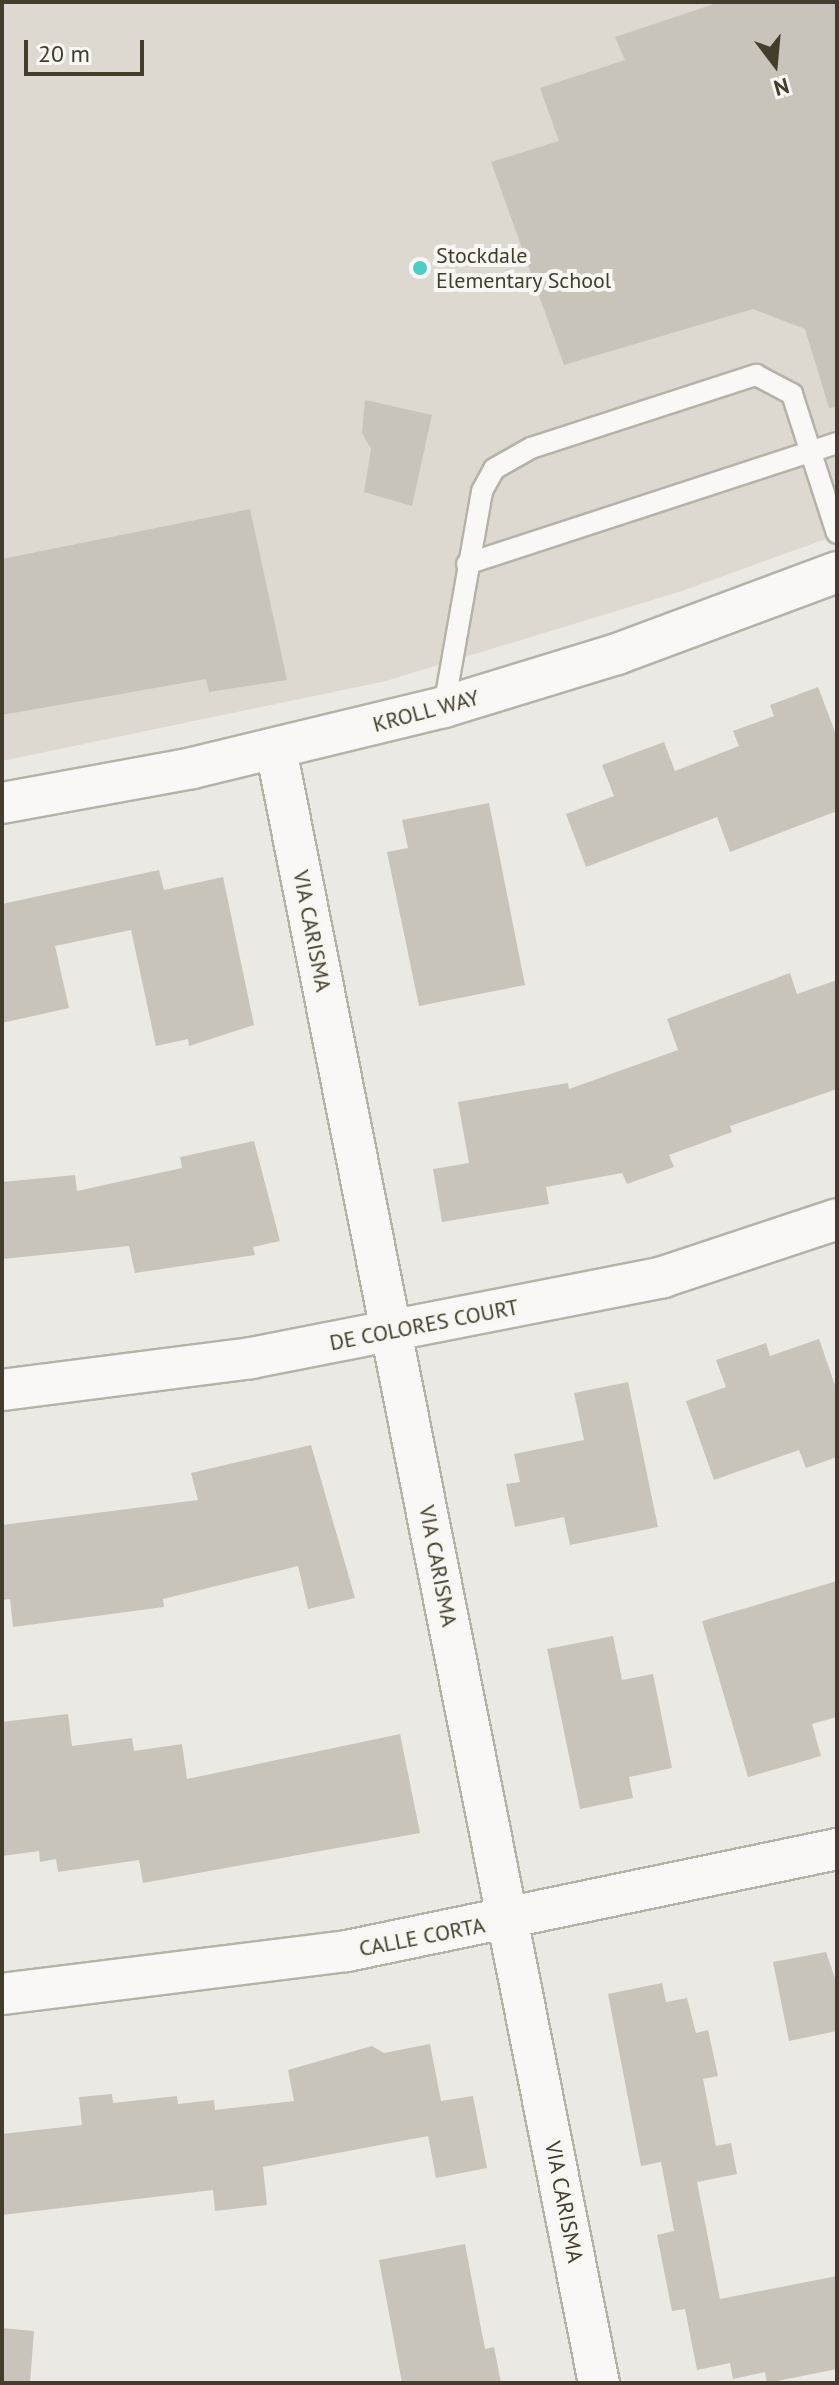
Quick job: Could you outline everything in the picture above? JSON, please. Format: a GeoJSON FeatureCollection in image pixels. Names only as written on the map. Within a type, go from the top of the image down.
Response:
{"type":"FeatureCollection","features":[{"type":"Feature","properties":{"kind":"street","name":"KROLL WAY"},"geometry":{"type":"LineString","coordinates":[[2,803],[276,749],[444,707],[617,654],[837,572]]}},
{"type":"Feature","properties":{"kind":"street","name":"VIA CARISMA"},"geometry":{"type":"LineString","coordinates":[[276,749],[599,2383]]}},
{"type":"Feature","properties":{"kind":"street","name":"DE COLORES COURT"},"geometry":{"type":"LineString","coordinates":[[2,1390],[392,1332],[663,1277],[837,1219]]}},
{"type":"Feature","properties":{"kind":"street","name":"CALLE CORTA"},"geometry":{"type":"LineString","coordinates":[[2,1994],[347,1951],[508,1920],[837,1849]]}},
{"type":"Feature","properties":{"kind":"lane"},"geometry":{"type":"LineString","coordinates":[[444,707],[467,564],[494,469],[531,448],[756,375],[792,394],[837,533]]}},
{"type":"Feature","properties":{"kind":"lane"},"geometry":{"type":"LineString","coordinates":[[467,564],[837,443]]}},
{"type":"Feature","properties":{"kind":"shaded area","name":"Stockdale Elementary School"},"geometry":{"type":"Polygon","coordinates":[[[2,2],[837,2],[837,535],[682,591],[386,681],[2,761],[2,2]]]}},
{"type":"Feature","properties":{"kind":"building"},"geometry":{"type":"Polygon","coordinates":[[[720,2],[837,2],[837,407],[829,408],[805,329],[753,309],[564,365],[491,162],[559,141],[540,88],[625,60],[615,37],[720,2]]]}},
{"type":"Feature","properties":{"kind":"building"},"geometry":{"type":"Polygon","coordinates":[[[365,400],[432,415],[412,506],[364,492],[371,449],[362,433],[365,400]]]}},
{"type":"Feature","properties":{"kind":"building"},"geometry":{"type":"Polygon","coordinates":[[[250,509],[287,680],[209,692],[206,679],[2,715],[2,559],[250,509]]]}},
{"type":"Feature","properties":{"kind":"building"},"geometry":{"type":"Polygon","coordinates":[[[818,687],[837,737],[837,811],[730,852],[717,817],[586,867],[566,814],[614,796],[602,765],[664,742],[675,771],[739,746],[733,731],[774,716],[770,705],[818,687]]]}},
{"type":"Feature","properties":{"kind":"building"},"geometry":{"type":"Polygon","coordinates":[[[489,803],[525,985],[419,1006],[387,852],[408,848],[402,820],[489,803]]]}},
{"type":"Feature","properties":{"kind":"building"},"geometry":{"type":"Polygon","coordinates":[[[159,870],[164,890],[223,877],[254,1025],[189,1046],[188,1039],[156,1046],[131,930],[55,946],[69,1008],[2,1023],[2,904],[159,870]]]}},
{"type":"Feature","properties":{"kind":"building"},"geometry":{"type":"Polygon","coordinates":[[[790,973],[797,994],[837,980],[837,1089],[730,1126],[732,1132],[669,1155],[674,1167],[627,1184],[622,1173],[546,1187],[549,1204],[442,1222],[433,1169],[469,1163],[458,1102],[568,1083],[569,1089],[678,1050],[667,1019],[790,973]]]}},
{"type":"Feature","properties":{"kind":"building"},"geometry":{"type":"Polygon","coordinates":[[[254,1141],[280,1241],[253,1247],[255,1255],[135,1273],[129,1246],[2,1259],[2,1182],[75,1175],[77,1191],[182,1168],[180,1157],[254,1141]]]}},
{"type":"Feature","properties":{"kind":"building"},"geometry":{"type":"Polygon","coordinates":[[[819,1339],[837,1391],[837,1457],[806,1468],[799,1450],[714,1480],[686,1401],[726,1387],[716,1360],[766,1343],[770,1356],[819,1339]]]}},
{"type":"Feature","properties":{"kind":"building"},"geometry":{"type":"Polygon","coordinates":[[[628,1382],[658,1527],[570,1545],[564,1517],[515,1527],[506,1484],[520,1482],[514,1454],[584,1440],[574,1393],[628,1382]]]}},
{"type":"Feature","properties":{"kind":"building"},"geometry":{"type":"Polygon","coordinates":[[[311,1445],[355,1598],[308,1609],[298,1566],[163,1599],[164,1607],[13,1627],[10,1599],[2,1600],[2,1525],[198,1500],[191,1473],[311,1445]]]}},
{"type":"Feature","properties":{"kind":"building"},"geometry":{"type":"Polygon","coordinates":[[[837,1581],[837,1717],[812,1724],[821,1756],[748,1777],[702,1621],[837,1581]]]}},
{"type":"Feature","properties":{"kind":"building"},"geometry":{"type":"Polygon","coordinates":[[[613,1636],[622,1680],[653,1674],[672,1768],[629,1777],[633,1798],[580,1809],[547,1649],[613,1636]]]}},
{"type":"Feature","properties":{"kind":"building"},"geometry":{"type":"Polygon","coordinates":[[[68,1714],[72,1746],[132,1738],[134,1751],[182,1744],[187,1779],[400,1734],[420,1833],[143,1883],[139,1860],[58,1872],[56,1859],[40,1862],[39,1851],[2,1856],[2,1722],[68,1714]]]}},
{"type":"Feature","properties":{"kind":"building"},"geometry":{"type":"Polygon","coordinates":[[[826,1952],[837,1984],[837,2031],[789,2041],[773,1962],[826,1952]]]}},
{"type":"Feature","properties":{"kind":"building"},"geometry":{"type":"Polygon","coordinates":[[[662,1983],[666,2002],[687,1998],[696,2033],[708,2030],[718,2076],[703,2079],[716,2146],[731,2143],[737,2174],[697,2182],[720,2299],[837,2276],[837,2369],[767,2383],[765,2372],[733,2379],[730,2363],[697,2370],[685,2309],[672,2311],[657,2235],[674,2231],[661,2162],[641,2166],[608,1994],[662,1983]]]}},
{"type":"Feature","properties":{"kind":"building"},"geometry":{"type":"Polygon","coordinates":[[[430,2044],[441,2101],[473,2096],[487,2168],[436,2178],[428,2136],[263,2167],[267,2205],[215,2211],[213,2190],[2,2215],[2,2134],[82,2125],[79,2097],[112,2094],[113,2103],[177,2096],[178,2104],[214,2100],[215,2110],[294,2101],[288,2070],[372,2046],[384,2053],[430,2044]]]}},
{"type":"Feature","properties":{"kind":"building"},"geometry":{"type":"Polygon","coordinates":[[[465,2244],[485,2349],[494,2347],[501,2383],[402,2383],[379,2260],[465,2244]]]}},
{"type":"Feature","properties":{"kind":"building"},"geometry":{"type":"Polygon","coordinates":[[[2,2328],[34,2331],[30,2383],[2,2383],[2,2328]]]}},
{"type":"Feature","properties":{"kind":"place","name":"Stockdale Elementary School"},"geometry":{"type":"Point","coordinates":[420,268]}}]}
